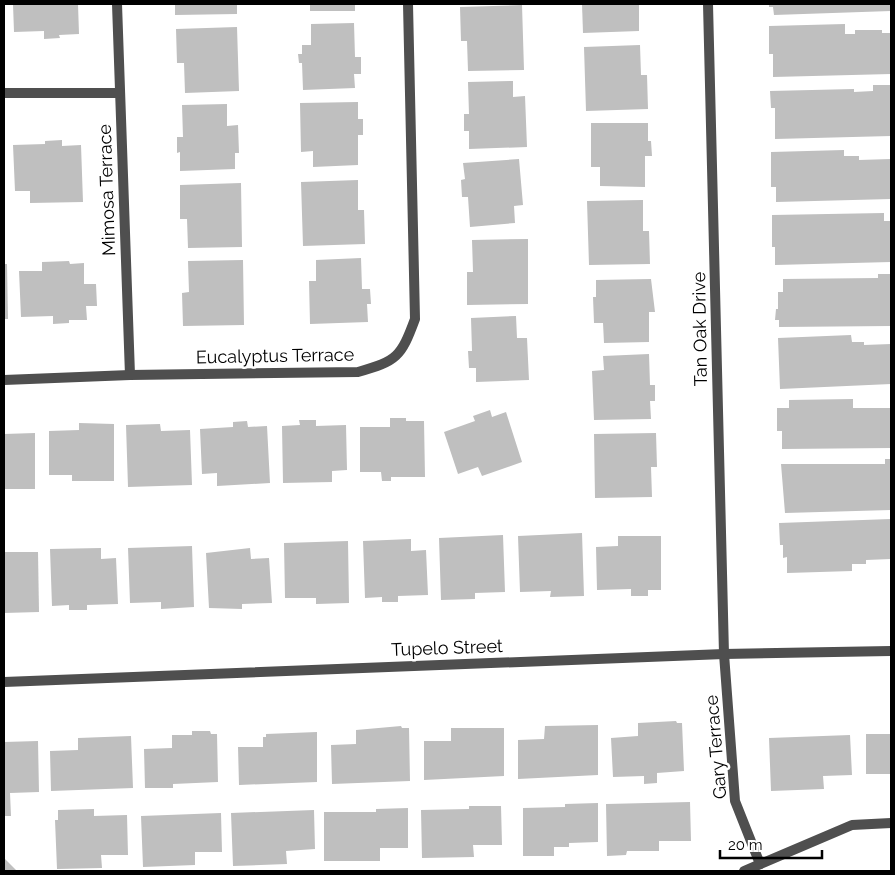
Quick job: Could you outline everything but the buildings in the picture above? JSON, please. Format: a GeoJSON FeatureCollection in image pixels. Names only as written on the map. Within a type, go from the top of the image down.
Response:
{"type":"FeatureCollection","features":[{"type":"Feature","properties":{"kind":"street","name":"Mimosa Terrace"},"geometry":{"type":"LineString","coordinates":[[117,4],[130,375]]}},
{"type":"Feature","properties":{"kind":"street","name":"Eucalyptus Terrace"},"geometry":{"type":"LineString","coordinates":[[4,380],[130,375],[358,372],[387,364],[405,347],[415,319],[408,4]]}},
{"type":"Feature","properties":{"kind":"street","name":"Tan Oak Drive"},"geometry":{"type":"LineString","coordinates":[[708,4],[724,654]]}},
{"type":"Feature","properties":{"kind":"street"},"geometry":{"type":"LineString","coordinates":[[4,93],[119,93]]}},
{"type":"Feature","properties":{"kind":"street","name":"Tupelo Street"},"geometry":{"type":"LineString","coordinates":[[4,682],[724,654],[891,651]]}},
{"type":"Feature","properties":{"kind":"street","name":"Gary Terrace"},"geometry":{"type":"LineString","coordinates":[[724,654],[735,801],[760,864]]}},
{"type":"Feature","properties":{"kind":"street"},"geometry":{"type":"LineString","coordinates":[[744,871],[852,825],[891,823]]}}]}
